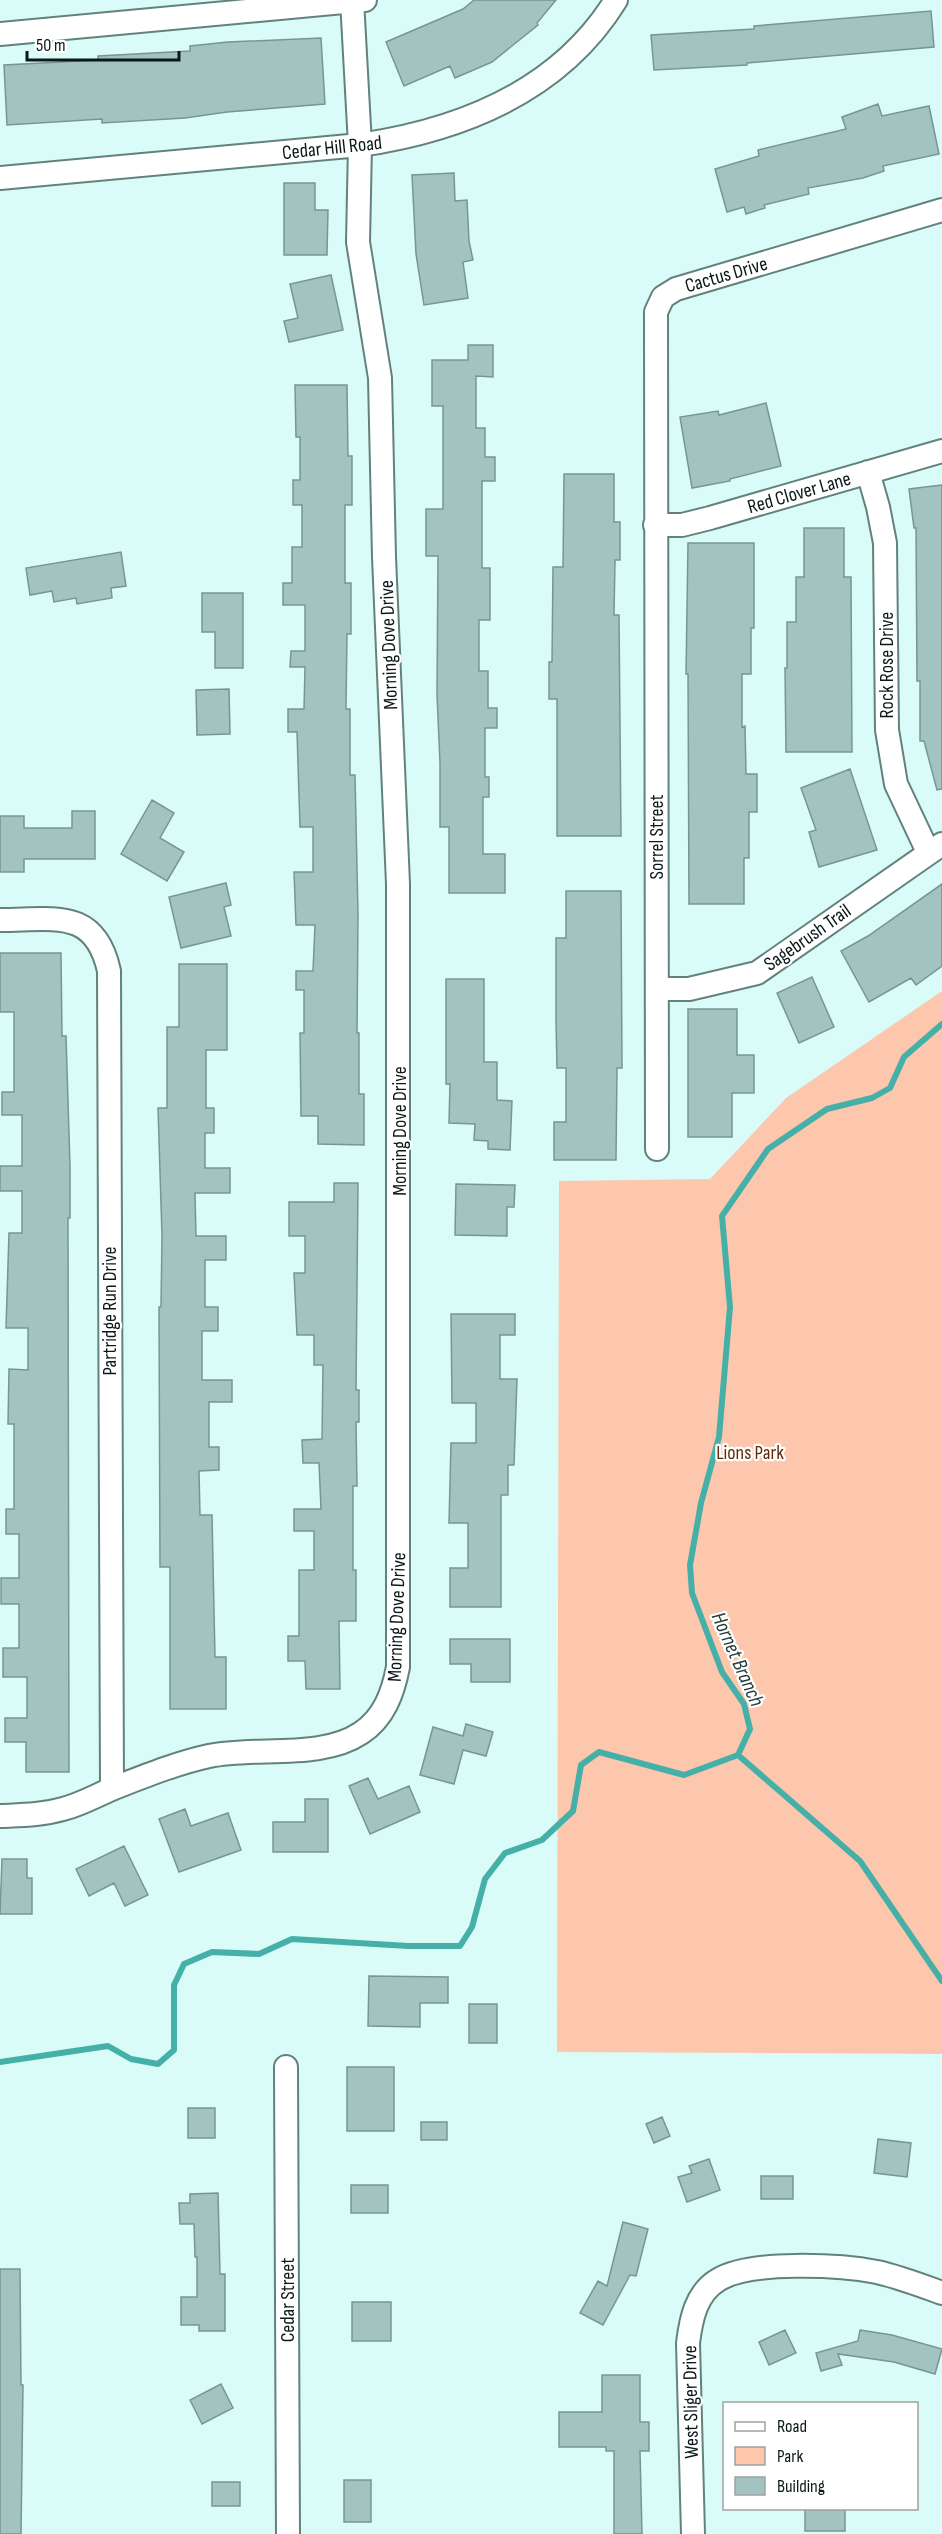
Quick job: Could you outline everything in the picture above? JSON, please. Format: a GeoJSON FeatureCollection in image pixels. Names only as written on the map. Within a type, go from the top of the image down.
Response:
{"type":"FeatureCollection","features":[{"type":"Feature","properties":{"kind":"street","name":"Cedar Hill Road"},"geometry":{"type":"LineString","coordinates":[[0,178],[360,145],[399,139],[438,129],[474,117],[517,96],[555,70],[584,43],[616,0]]}},
{"type":"Feature","properties":{"kind":"street","name":"Morning Dove Drive"},"geometry":{"type":"LineString","coordinates":[[0,1816],[35,1815],[63,1809],[89,1801],[175,1766],[209,1756],[318,1748],[343,1742],[362,1732],[379,1716],[393,1694],[398,1667],[398,884],[384,557],[380,378],[358,242],[360,145],[356,1]]}},
{"type":"Feature","properties":{"kind":"street"},"geometry":{"type":"LineString","coordinates":[[0,34],[356,1]]}},
{"type":"Feature","properties":{"kind":"street","name":"Cactus Drive"},"geometry":{"type":"LineString","coordinates":[[655,525],[655,322],[656,312],[663,297],[676,289],[942,210]]}},
{"type":"Feature","properties":{"kind":"street","name":"Red Clover Lane"},"geometry":{"type":"LineString","coordinates":[[655,525],[682,525],[710,518],[942,451]]}},
{"type":"Feature","properties":{"kind":"street","name":"Rock Rose Drive"},"geometry":{"type":"LineString","coordinates":[[868,472],[885,543],[887,730],[891,759],[896,784],[935,848]]}},
{"type":"Feature","properties":{"kind":"street","name":"Sorrel Street"},"geometry":{"type":"LineString","coordinates":[[655,525],[657,1149]]}},
{"type":"Feature","properties":{"kind":"street","name":"Sagebrush Trail"},"geometry":{"type":"LineString","coordinates":[[657,989],[689,988],[757,973],[935,848]]}},
{"type":"Feature","properties":{"kind":"street","name":"Partridge Run Drive"},"geometry":{"type":"LineString","coordinates":[[0,920],[61,920],[81,924],[95,935],[104,950],[108,971],[112,1790]]}},
{"type":"Feature","properties":{"kind":"street","name":"Cedar Street"},"geometry":{"type":"LineString","coordinates":[[286,2067],[288,2534]]}},
{"type":"Feature","properties":{"kind":"street","name":"West Sliger Drive"},"geometry":{"type":"LineString","coordinates":[[693,2534],[688,2343],[697,2302],[718,2280],[740,2272],[765,2267],[826,2267],[875,2272],[907,2280],[942,2293]]}},
{"type":"Feature","properties":{"kind":"green space","name":"Lions Park"},"geometry":{"type":"Polygon","coordinates":[[[942,991],[942,2054],[557,2052],[559,1181],[710,1179],[786,1098],[942,991]]]}},
{"type":"Feature","properties":{"kind":"building"},"geometry":{"type":"Polygon","coordinates":[[[474,0],[556,0],[537,23],[538,25],[492,62],[455,78],[450,66],[404,86],[386,42],[463,9],[474,0]]]}},
{"type":"Feature","properties":{"kind":"building"},"geometry":{"type":"Polygon","coordinates":[[[931,11],[934,47],[747,63],[747,65],[654,70],[651,35],[754,29],[754,26],[931,11]]]}},
{"type":"Feature","properties":{"kind":"building"},"geometry":{"type":"Polygon","coordinates":[[[321,38],[325,104],[185,118],[102,123],[102,119],[7,125],[4,65],[98,60],[98,56],[190,51],[190,46],[228,42],[321,38]]]}},
{"type":"Feature","properties":{"kind":"building"},"geometry":{"type":"Polygon","coordinates":[[[878,104],[882,116],[929,106],[939,154],[883,166],[884,171],[863,178],[808,188],[809,194],[764,205],[765,208],[746,214],[744,207],[727,212],[715,169],[759,156],[758,150],[846,129],[842,117],[878,104]]]}},
{"type":"Feature","properties":{"kind":"building"},"geometry":{"type":"Polygon","coordinates":[[[454,173],[455,201],[467,200],[469,241],[473,260],[463,262],[468,298],[424,305],[416,254],[412,175],[454,173]]]}},
{"type":"Feature","properties":{"kind":"building"},"geometry":{"type":"Polygon","coordinates":[[[284,183],[315,183],[315,210],[328,210],[327,255],[284,255],[284,183]]]}},
{"type":"Feature","properties":{"kind":"building"},"geometry":{"type":"Polygon","coordinates":[[[331,275],[343,330],[289,342],[284,321],[298,318],[290,284],[331,275]]]}},
{"type":"Feature","properties":{"kind":"building"},"geometry":{"type":"Polygon","coordinates":[[[468,345],[493,345],[493,377],[476,376],[476,428],[485,428],[485,457],[495,457],[495,481],[482,481],[482,568],[490,568],[490,620],[479,620],[479,671],[488,671],[488,708],[497,708],[497,728],[485,728],[485,777],[489,777],[489,797],[483,797],[483,854],[505,854],[505,893],[449,893],[449,827],[440,827],[437,694],[438,556],[426,556],[426,509],[443,509],[443,406],[432,406],[432,360],[468,360],[468,345]]]}},
{"type":"Feature","properties":{"kind":"building"},"geometry":{"type":"Polygon","coordinates":[[[295,385],[347,385],[348,456],[352,456],[352,505],[345,505],[345,583],[351,583],[351,634],[347,634],[346,709],[350,709],[350,775],[355,775],[358,914],[357,1033],[359,1033],[359,1094],[364,1094],[364,1145],[318,1144],[318,1116],[301,1116],[300,1033],[304,1033],[304,990],[296,990],[296,971],[313,971],[315,925],[296,925],[294,872],[313,872],[313,827],[300,827],[297,732],[288,732],[288,709],[304,709],[305,667],[290,667],[291,651],[305,651],[305,605],[283,605],[283,583],[292,583],[292,547],[302,547],[302,505],[293,505],[293,480],[300,480],[300,437],[296,437],[295,385]]]}},
{"type":"Feature","properties":{"kind":"building"},"geometry":{"type":"Polygon","coordinates":[[[766,403],[781,466],[730,479],[730,481],[692,488],[680,417],[718,411],[719,415],[766,403]]]}},
{"type":"Feature","properties":{"kind":"building"},"geometry":{"type":"Polygon","coordinates":[[[564,474],[614,474],[614,522],[620,522],[620,560],[615,560],[614,615],[619,615],[621,836],[557,836],[557,699],[549,699],[549,662],[552,662],[553,567],[563,567],[564,474]]]}},
{"type":"Feature","properties":{"kind":"building"},"geometry":{"type":"Polygon","coordinates":[[[942,485],[942,789],[937,790],[924,741],[920,741],[920,681],[917,681],[916,528],[914,528],[909,489],[942,485]]]}},
{"type":"Feature","properties":{"kind":"building"},"geometry":{"type":"Polygon","coordinates":[[[804,528],[844,528],[844,577],[851,577],[852,752],[786,752],[787,622],[796,622],[796,577],[804,577],[804,528]]]}},
{"type":"Feature","properties":{"kind":"building"},"geometry":{"type":"Polygon","coordinates":[[[688,543],[754,543],[754,628],[751,628],[751,674],[742,674],[742,727],[745,726],[746,774],[757,774],[757,812],[749,812],[749,858],[744,858],[744,904],[689,904],[688,674],[686,674],[688,543]]]}},
{"type":"Feature","properties":{"kind":"building"},"geometry":{"type":"Polygon","coordinates":[[[121,552],[126,586],[111,588],[112,598],[77,604],[76,598],[54,602],[52,591],[30,595],[26,568],[121,552]]]}},
{"type":"Feature","properties":{"kind":"building"},"geometry":{"type":"Polygon","coordinates":[[[202,593],[243,593],[243,668],[215,668],[215,632],[202,632],[202,593]]]}},
{"type":"Feature","properties":{"kind":"building"},"geometry":{"type":"Polygon","coordinates":[[[229,689],[230,734],[197,735],[196,690],[229,689]]]}},
{"type":"Feature","properties":{"kind":"building"},"geometry":{"type":"Polygon","coordinates":[[[850,769],[877,850],[819,867],[809,832],[816,830],[801,788],[850,769]]]}},
{"type":"Feature","properties":{"kind":"building"},"geometry":{"type":"Polygon","coordinates":[[[152,800],[174,813],[160,838],[184,852],[167,881],[121,854],[152,800]]]}},
{"type":"Feature","properties":{"kind":"building"},"geometry":{"type":"Polygon","coordinates":[[[72,811],[95,811],[95,859],[24,859],[24,872],[0,872],[0,816],[24,816],[24,828],[72,828],[72,811]]]}},
{"type":"Feature","properties":{"kind":"building"},"geometry":{"type":"Polygon","coordinates":[[[226,883],[231,905],[224,907],[231,936],[181,948],[169,897],[226,883]]]}},
{"type":"Feature","properties":{"kind":"building"},"geometry":{"type":"Polygon","coordinates":[[[942,884],[942,966],[916,985],[911,978],[869,1002],[841,951],[868,936],[942,884]]]}},
{"type":"Feature","properties":{"kind":"building"},"geometry":{"type":"Polygon","coordinates":[[[566,891],[621,891],[622,1068],[617,1068],[616,1160],[554,1160],[554,1122],[566,1122],[566,1068],[557,1068],[556,938],[566,938],[566,891]]]}},
{"type":"Feature","properties":{"kind":"building"},"geometry":{"type":"Polygon","coordinates":[[[0,953],[61,953],[62,1036],[66,1036],[70,1166],[70,1218],[68,1218],[69,1772],[26,1772],[26,1742],[5,1742],[5,1718],[27,1718],[27,1677],[3,1677],[3,1648],[19,1648],[19,1604],[1,1604],[1,1578],[19,1578],[19,1534],[6,1534],[6,1509],[14,1509],[14,1424],[8,1424],[9,1369],[28,1370],[28,1328],[6,1328],[9,1233],[22,1233],[22,1191],[0,1191],[0,1166],[22,1166],[22,1115],[2,1115],[2,1092],[14,1092],[14,1012],[0,1012],[0,953]]]}},
{"type":"Feature","properties":{"kind":"building"},"geometry":{"type":"Polygon","coordinates":[[[179,964],[227,964],[227,1050],[206,1050],[206,1108],[214,1108],[214,1133],[205,1133],[205,1168],[230,1168],[230,1193],[195,1193],[196,1236],[226,1236],[226,1260],[205,1260],[205,1307],[218,1307],[218,1331],[202,1331],[202,1380],[232,1380],[232,1402],[209,1402],[209,1447],[219,1447],[219,1470],[199,1471],[200,1515],[212,1515],[215,1657],[226,1657],[226,1709],[170,1709],[170,1567],[160,1567],[159,1307],[161,1307],[162,1236],[158,1108],[167,1108],[167,1027],[179,1027],[179,964]]]}},
{"type":"Feature","properties":{"kind":"building"},"geometry":{"type":"Polygon","coordinates":[[[812,977],[834,1027],[799,1043],[777,993],[812,977]]]}},
{"type":"Feature","properties":{"kind":"building"},"geometry":{"type":"Polygon","coordinates":[[[446,979],[484,979],[484,1062],[497,1062],[497,1100],[512,1101],[510,1150],[488,1149],[488,1141],[474,1140],[475,1124],[449,1123],[450,1084],[446,1084],[446,979]]]}},
{"type":"Feature","properties":{"kind":"building"},"geometry":{"type":"Polygon","coordinates":[[[688,1009],[737,1009],[737,1055],[754,1055],[754,1093],[732,1093],[732,1137],[688,1137],[688,1009]]]}},
{"type":"Feature","properties":{"kind":"building"},"geometry":{"type":"Polygon","coordinates":[[[334,1183],[358,1183],[356,1390],[359,1390],[359,1422],[356,1422],[357,1486],[353,1486],[353,1570],[356,1570],[356,1621],[339,1621],[340,1689],[306,1689],[305,1661],[288,1661],[288,1636],[299,1636],[299,1570],[314,1570],[314,1531],[294,1531],[294,1509],[321,1509],[319,1463],[303,1463],[302,1440],[322,1439],[323,1365],[314,1365],[314,1335],[297,1335],[294,1273],[305,1273],[305,1236],[289,1236],[289,1202],[334,1202],[334,1183]]]}},
{"type":"Feature","properties":{"kind":"building"},"geometry":{"type":"Polygon","coordinates":[[[456,1184],[515,1185],[514,1207],[507,1207],[507,1236],[455,1235],[456,1184]]]}},
{"type":"Feature","properties":{"kind":"building"},"geometry":{"type":"Polygon","coordinates":[[[451,1314],[515,1314],[515,1335],[500,1335],[500,1379],[517,1379],[514,1465],[508,1465],[508,1495],[501,1495],[501,1607],[450,1607],[450,1568],[468,1568],[468,1523],[449,1523],[451,1443],[476,1443],[476,1403],[452,1403],[451,1314]]]}},
{"type":"Feature","properties":{"kind":"building"},"geometry":{"type":"Polygon","coordinates":[[[450,1639],[510,1639],[510,1682],[471,1682],[471,1664],[450,1664],[450,1639]]]}},
{"type":"Feature","properties":{"kind":"building"},"geometry":{"type":"Polygon","coordinates":[[[466,1724],[493,1732],[486,1756],[463,1750],[454,1784],[420,1775],[433,1727],[463,1736],[466,1724]]]}},
{"type":"Feature","properties":{"kind":"building"},"geometry":{"type":"Polygon","coordinates":[[[368,1778],[378,1799],[409,1786],[420,1812],[370,1834],[349,1786],[368,1778]]]}},
{"type":"Feature","properties":{"kind":"building"},"geometry":{"type":"Polygon","coordinates":[[[305,1799],[328,1799],[328,1852],[273,1852],[273,1822],[305,1822],[305,1799]]]}},
{"type":"Feature","properties":{"kind":"building"},"geometry":{"type":"Polygon","coordinates":[[[185,1809],[191,1826],[228,1813],[241,1850],[179,1872],[159,1819],[185,1809]]]}},
{"type":"Feature","properties":{"kind":"building"},"geometry":{"type":"Polygon","coordinates":[[[124,1846],[148,1895],[125,1906],[114,1883],[89,1896],[76,1869],[124,1846]]]}},
{"type":"Feature","properties":{"kind":"building"},"geometry":{"type":"Polygon","coordinates":[[[2,1859],[27,1859],[27,1878],[32,1878],[32,1914],[0,1914],[2,1859]]]}},
{"type":"Feature","properties":{"kind":"building"},"geometry":{"type":"Polygon","coordinates":[[[369,1976],[448,1977],[448,2003],[420,2003],[420,2027],[368,2026],[369,1976]]]}},
{"type":"Feature","properties":{"kind":"building"},"geometry":{"type":"Polygon","coordinates":[[[469,2004],[497,2004],[497,2043],[469,2043],[469,2004]]]}},
{"type":"Feature","properties":{"kind":"building"},"geometry":{"type":"Polygon","coordinates":[[[347,2067],[394,2067],[394,2131],[347,2131],[347,2067]]]}},
{"type":"Feature","properties":{"kind":"building"},"geometry":{"type":"Polygon","coordinates":[[[188,2108],[215,2108],[215,2138],[188,2138],[188,2108]]]}},
{"type":"Feature","properties":{"kind":"building"},"geometry":{"type":"Polygon","coordinates":[[[662,2117],[670,2136],[654,2143],[646,2124],[662,2117]]]}},
{"type":"Feature","properties":{"kind":"building"},"geometry":{"type":"Polygon","coordinates":[[[421,2122],[447,2122],[447,2140],[421,2140],[421,2122]]]}},
{"type":"Feature","properties":{"kind":"building"},"geometry":{"type":"Polygon","coordinates":[[[878,2139],[911,2143],[907,2177],[874,2173],[878,2139]]]}},
{"type":"Feature","properties":{"kind":"building"},"geometry":{"type":"Polygon","coordinates":[[[709,2159],[720,2190],[687,2202],[678,2177],[692,2173],[689,2166],[709,2159]]]}},
{"type":"Feature","properties":{"kind":"building"},"geometry":{"type":"Polygon","coordinates":[[[761,2176],[793,2176],[793,2199],[761,2199],[761,2176]]]}},
{"type":"Feature","properties":{"kind":"building"},"geometry":{"type":"Polygon","coordinates":[[[351,2185],[388,2185],[388,2213],[351,2213],[351,2185]]]}},
{"type":"Feature","properties":{"kind":"building"},"geometry":{"type":"Polygon","coordinates":[[[218,2193],[220,2274],[225,2274],[225,2331],[199,2331],[199,2325],[181,2325],[181,2297],[197,2297],[197,2257],[195,2257],[194,2224],[180,2224],[179,2203],[190,2203],[190,2194],[218,2193]]]}},
{"type":"Feature","properties":{"kind":"building"},"geometry":{"type":"Polygon","coordinates":[[[623,2222],[648,2229],[636,2276],[630,2275],[603,2325],[580,2313],[598,2281],[607,2286],[623,2222]]]}},
{"type":"Feature","properties":{"kind":"building"},"geometry":{"type":"Polygon","coordinates":[[[0,2269],[20,2269],[21,2385],[23,2385],[21,2534],[0,2534],[0,2269]]]}},
{"type":"Feature","properties":{"kind":"building"},"geometry":{"type":"Polygon","coordinates":[[[352,2302],[391,2302],[391,2341],[352,2341],[352,2302]]]}},
{"type":"Feature","properties":{"kind":"building"},"geometry":{"type":"Polygon","coordinates":[[[785,2330],[796,2353],[769,2365],[759,2342],[785,2330]]]}},
{"type":"Feature","properties":{"kind":"building"},"geometry":{"type":"Polygon","coordinates":[[[860,2330],[892,2335],[942,2349],[935,2374],[894,2362],[838,2354],[842,2365],[821,2371],[816,2353],[858,2341],[860,2330]]]}},
{"type":"Feature","properties":{"kind":"building"},"geometry":{"type":"Polygon","coordinates":[[[602,2375],[640,2375],[640,2422],[649,2422],[649,2451],[640,2451],[642,2534],[614,2534],[614,2451],[606,2451],[606,2447],[559,2447],[559,2412],[602,2412],[602,2375]]]}},
{"type":"Feature","properties":{"kind":"building"},"geometry":{"type":"Polygon","coordinates":[[[221,2384],[233,2408],[202,2424],[190,2400],[221,2384]]]}},
{"type":"Feature","properties":{"kind":"building"},"geometry":{"type":"Polygon","coordinates":[[[344,2480],[371,2480],[371,2522],[344,2522],[344,2480]]]}},
{"type":"Feature","properties":{"kind":"building"},"geometry":{"type":"Polygon","coordinates":[[[212,2482],[240,2482],[240,2506],[212,2506],[212,2482]]]}},
{"type":"Feature","properties":{"kind":"building"},"geometry":{"type":"Polygon","coordinates":[[[805,2510],[845,2510],[845,2531],[805,2531],[805,2510]]]}},
{"type":"Feature","properties":{"kind":"waterway","name":"Hornet Branch"},"geometry":{"type":"LineString","coordinates":[[0,2062],[108,2046],[131,2059],[158,2064],[174,2050],[174,1985],[184,1964],[212,1952],[259,1954],[292,1939],[408,1946],[460,1946],[472,1927],[485,1879],[505,1853],[542,1840],[573,1811],[581,1765],[599,1752],[684,1775],[738,1755],[750,1729],[744,1704],[722,1672],[692,1593],[690,1565],[701,1503],[719,1437],[730,1307],[722,1216],[768,1149],[827,1109],[872,1098],[890,1088],[904,1057],[942,1024]]}},
{"type":"Feature","properties":{"kind":"waterway"},"geometry":{"type":"LineString","coordinates":[[738,1755],[860,1861],[942,1981]]}}]}
